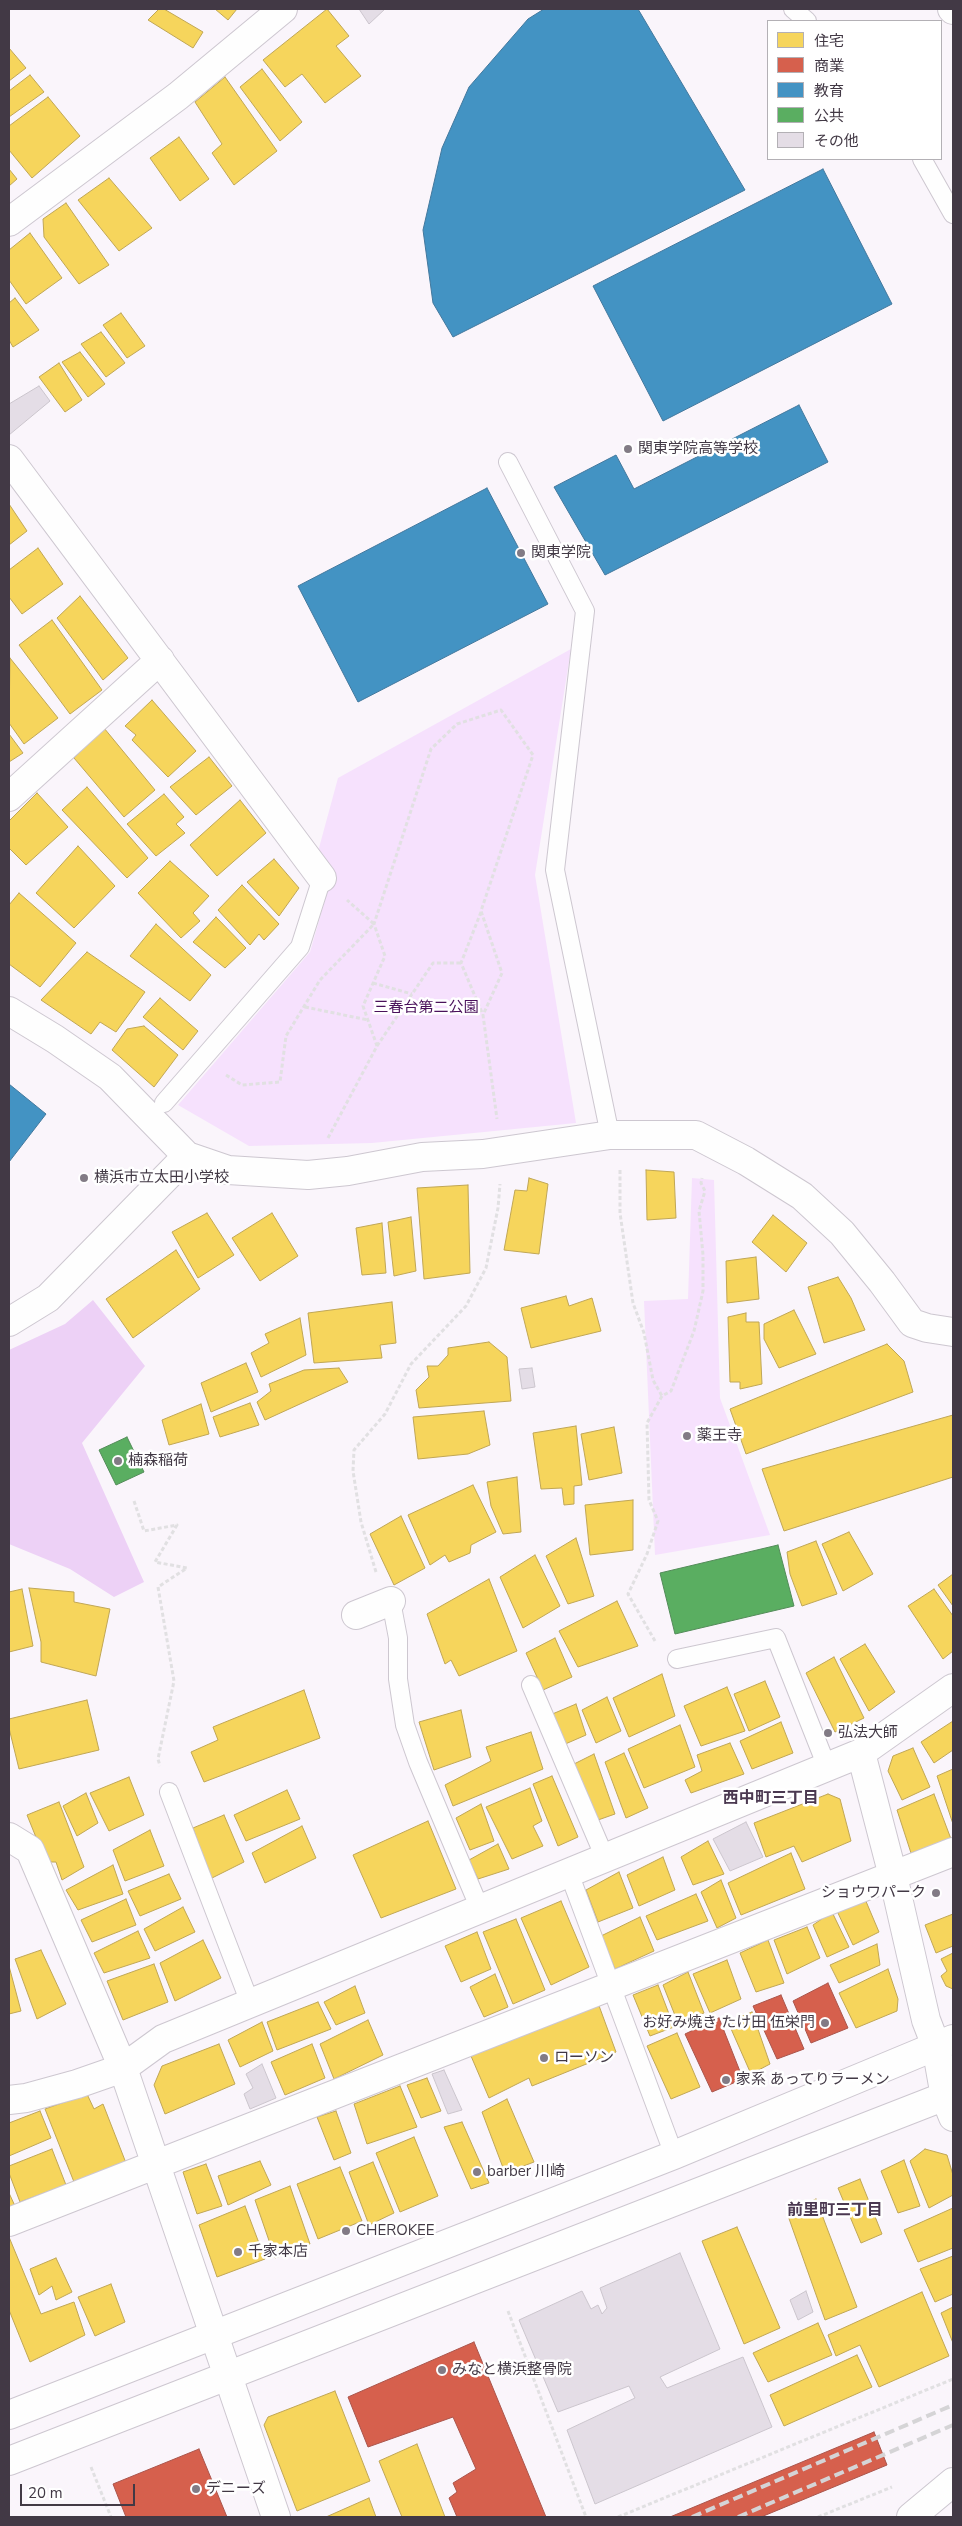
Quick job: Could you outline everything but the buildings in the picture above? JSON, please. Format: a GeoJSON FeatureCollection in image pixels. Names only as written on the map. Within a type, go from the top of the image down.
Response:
{"type":"FeatureCollection","features":[{"type":"Feature","properties":{"kind":"street"},"geometry":{"type":"LineString","coordinates":[[9,222],[178,96],[283,9]]}},
{"type":"Feature","properties":{"kind":"street"},"geometry":{"type":"LineString","coordinates":[[9,459],[322,878]]}},
{"type":"Feature","properties":{"kind":"street"},"geometry":{"type":"LineString","coordinates":[[9,797],[160,660]]}},
{"type":"Feature","properties":{"kind":"street"},"geometry":{"type":"LineString","coordinates":[[9,1011],[55,1039],[110,1077],[187,1156],[228,1170],[308,1175],[348,1172],[422,1158],[502,1152],[617,1135],[696,1134],[802,1196],[842,1233],[912,1323],[927,1328],[953,1332]]}},
{"type":"Feature","properties":{"kind":"street"},"geometry":{"type":"LineString","coordinates":[[9,1322],[48,1298],[187,1156]]}},
{"type":"Feature","properties":{"kind":"street"},"geometry":{"type":"LineString","coordinates":[[356,1615],[385,1590]]}},
{"type":"Feature","properties":{"kind":"street"},"geometry":{"type":"LineString","coordinates":[[9,2100],[26,2098],[77,2084],[123,2068],[163,2039],[861,1754],[953,1688]]}},
{"type":"Feature","properties":{"kind":"street"},"geometry":{"type":"LineString","coordinates":[[9,2461],[950,2102],[944,2042],[926,2020],[893,1876],[861,1754]]}},
{"type":"Feature","properties":{"kind":"street"},"geometry":{"type":"LineString","coordinates":[[9,1837],[30,1850],[123,2068],[276,2517]]}},
{"type":"Feature","properties":{"kind":"street"},"geometry":{"type":"LineString","coordinates":[[9,2222],[953,1852]]}},
{"type":"Feature","properties":{"kind":"street"},"geometry":{"type":"LineString","coordinates":[[9,2415],[214,2337],[674,2155],[944,2042]]}},
{"type":"Feature","properties":{"kind":"street"},"geometry":{"type":"LineString","coordinates":[[910,2517],[953,2482]]}},
{"type":"Feature","properties":{"kind":"lane"},"geometry":{"type":"LineString","coordinates":[[793,9],[806,20]]}},
{"type":"Feature","properties":{"kind":"lane"},"geometry":{"type":"LineString","coordinates":[[923,160],[953,214]]}},
{"type":"Feature","properties":{"kind":"lane"},"geometry":{"type":"LineString","coordinates":[[508,462],[586,610],[555,870],[617,1135]]}},
{"type":"Feature","properties":{"kind":"lane"},"geometry":{"type":"LineString","coordinates":[[164,1103],[300,947],[322,878]]}},
{"type":"Feature","properties":{"kind":"lane"},"geometry":{"type":"LineString","coordinates":[[385,1590],[398,1638],[398,1679],[405,1725],[418,1762],[480,1910]]}},
{"type":"Feature","properties":{"kind":"lane"},"geometry":{"type":"LineString","coordinates":[[677,1659],[776,1638],[827,1767]]}},
{"type":"Feature","properties":{"kind":"lane"},"geometry":{"type":"LineString","coordinates":[[531,1685],[605,1858]]}},
{"type":"Feature","properties":{"kind":"lane"},"geometry":{"type":"LineString","coordinates":[[169,1792],[250,2003]]}},
{"type":"Feature","properties":{"kind":"lane"},"geometry":{"type":"LineString","coordinates":[[569,1873],[674,2155]]}},
{"type":"Feature","properties":{"kind":"path"},"geometry":{"type":"LineString","coordinates":[[202,1059],[242,1085],[280,1082],[286,1036],[320,980],[374,924],[431,749],[457,724],[501,710],[533,755],[481,911],[461,963],[483,1016],[502,1152]]}},
{"type":"Feature","properties":{"kind":"path"},"geometry":{"type":"LineString","coordinates":[[322,878],[374,924],[385,956],[363,1006],[377,1046]]}},
{"type":"Feature","properties":{"kind":"path"},"geometry":{"type":"LineString","coordinates":[[481,911],[502,974],[483,1016]]}},
{"type":"Feature","properties":{"kind":"path"},"geometry":{"type":"LineString","coordinates":[[308,1175],[377,1046],[433,963],[461,963]]}},
{"type":"Feature","properties":{"kind":"path"},"geometry":{"type":"LineString","coordinates":[[373,983],[412,994]]}},
{"type":"Feature","properties":{"kind":"path"},"geometry":{"type":"LineString","coordinates":[[305,1006],[368,1021]]}},
{"type":"Feature","properties":{"kind":"path"},"geometry":{"type":"LineString","coordinates":[[617,1135],[620,1214],[633,1303],[644,1333],[653,1380],[662,1396]]}},
{"type":"Feature","properties":{"kind":"path"},"geometry":{"type":"LineString","coordinates":[[677,1659],[656,1642],[628,1594],[648,1554],[658,1521],[649,1500],[647,1423],[662,1396],[671,1390],[694,1331],[703,1291],[703,1255],[699,1211],[705,1191],[701,1183],[718,1146]]}},
{"type":"Feature","properties":{"kind":"path"},"geometry":{"type":"LineString","coordinates":[[385,1590],[361,1522],[353,1471],[354,1450],[385,1414],[411,1364],[466,1306],[486,1268],[496,1220]]}},
{"type":"Feature","properties":{"kind":"path"},"geometry":{"type":"LineString","coordinates":[[134,1501],[144,1531],[177,1525],[155,1562],[187,1568],[158,1587],[174,1682],[158,1759],[169,1792]]}},
{"type":"Feature","properties":{"kind":"path"},"geometry":{"type":"LineString","coordinates":[[508,2311],[586,2517]]}},
{"type":"Feature","properties":{"kind":"path"},"geometry":{"type":"LineString","coordinates":[[618,2517],[953,2379]]}},
{"type":"Feature","properties":{"kind":"path"},"geometry":{"type":"LineString","coordinates":[[92,2467],[112,2517]]}},
{"type":"Feature","properties":{"kind":"path"},"geometry":{"type":"LineString","coordinates":[[818,2517],[897,2484]]}},
{"type":"Feature","properties":{"kind":"green space","name":"三春台第二公園"},"geometry":{"type":"Polygon","coordinates":[[[571,649],[535,875],[576,1123],[372,1143],[249,1146],[178,1105],[310,952],[333,872],[316,859],[338,778],[571,649]]]}},
{"type":"Feature","properties":{"kind":"green space"},"geometry":{"type":"Polygon","coordinates":[[[692,1178],[714,1180],[720,1398],[770,1535],[655,1555],[644,1301],[688,1299],[692,1178]]]}},
{"type":"Feature","properties":{"kind":"shaded area"},"geometry":{"type":"Polygon","coordinates":[[[93,1300],[145,1366],[82,1443],[144,1582],[114,1597],[70,1569],[9,1544],[9,1350],[65,1324],[93,1300]]]}},
{"type":"Feature","properties":{"kind":"railway"},"geometry":{"type":"LineString","coordinates":[[692,2517],[953,2405]]}},
{"type":"Feature","properties":{"kind":"railway"},"geometry":{"type":"LineString","coordinates":[[738,2517],[953,2425]]}},
{"type":"Feature","properties":{"kind":"place","name":"関東学院高等学校"},"geometry":{"type":"Point","coordinates":[628,449]}},
{"type":"Feature","properties":{"kind":"place","name":"関東学院"},"geometry":{"type":"Point","coordinates":[521,553]}},
{"type":"Feature","properties":{"kind":"place","name":"横浜市立太田小学校"},"geometry":{"type":"Point","coordinates":[84,1178]}},
{"type":"Feature","properties":{"kind":"place","name":"薬王寺"},"geometry":{"type":"Point","coordinates":[687,1436]}},
{"type":"Feature","properties":{"kind":"place","name":"楠森稲荷"},"geometry":{"type":"Point","coordinates":[118,1461]}},
{"type":"Feature","properties":{"kind":"place","name":"弘法大師"},"geometry":{"type":"Point","coordinates":[828,1733]}},
{"type":"Feature","properties":{"kind":"place","name":"ショウワパーク"},"geometry":{"type":"Point","coordinates":[936,1893]}},
{"type":"Feature","properties":{"kind":"place","name":"お好み焼き たけ田 伍栄門"},"geometry":{"type":"Point","coordinates":[825,2023]}},
{"type":"Feature","properties":{"kind":"place","name":"ローソン"},"geometry":{"type":"Point","coordinates":[544,2058]}},
{"type":"Feature","properties":{"kind":"place","name":"家系 あってりラーメン"},"geometry":{"type":"Point","coordinates":[726,2080]}},
{"type":"Feature","properties":{"kind":"place","name":"barber 川崎"},"geometry":{"type":"Point","coordinates":[477,2172]}},
{"type":"Feature","properties":{"kind":"place","name":"CHEROKEE"},"geometry":{"type":"Point","coordinates":[346,2231]}},
{"type":"Feature","properties":{"kind":"place","name":"千家本店"},"geometry":{"type":"Point","coordinates":[238,2252]}},
{"type":"Feature","properties":{"kind":"place","name":"みなと横浜整骨院"},"geometry":{"type":"Point","coordinates":[442,2370]}},
{"type":"Feature","properties":{"kind":"place","name":"デニーズ"},"geometry":{"type":"Point","coordinates":[196,2489]}},
{"type":"Feature","properties":{"kind":"district","name":"西中町三丁目"},"geometry":{"type":"Point","coordinates":[771,1799]}},
{"type":"Feature","properties":{"kind":"district","name":"前里町三丁目"},"geometry":{"type":"Point","coordinates":[835,2211]}}]}
